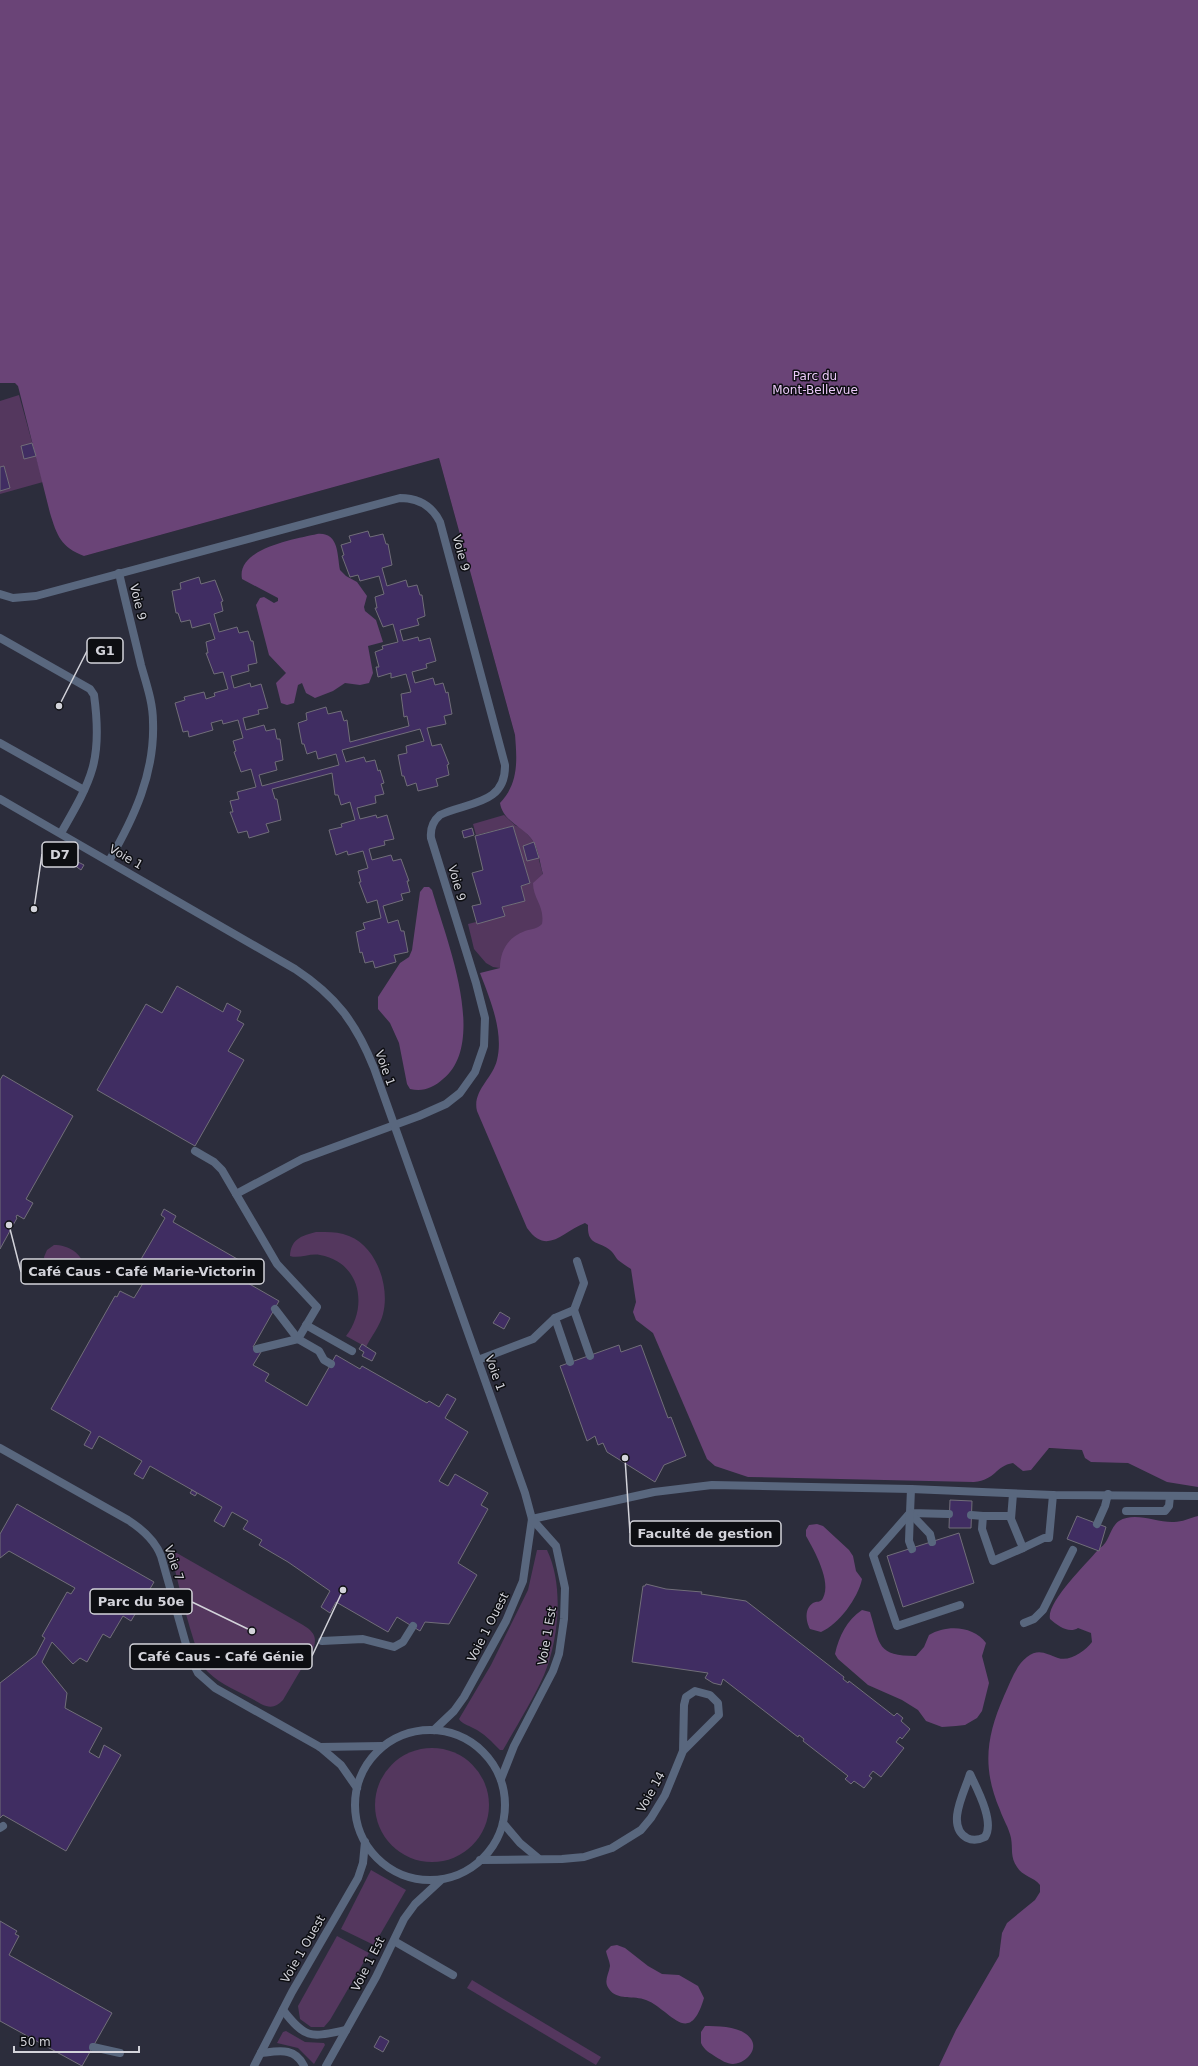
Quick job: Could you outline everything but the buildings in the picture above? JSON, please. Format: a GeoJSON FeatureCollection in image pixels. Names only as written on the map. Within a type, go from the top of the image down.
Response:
{"type":"FeatureCollection","features":[{"type":"Feature","properties":{"kind":"lane","name":"Voie 9"},"geometry":{"type":"LineString","coordinates":[[109,861],[132,819],[144,789],[150,762],[154,729],[150,697],[119,574],[394,499],[412,499],[429,507],[437,516],[442,528],[504,759],[505,771],[502,782],[492,796],[479,802],[444,813],[437,818],[432,825],[431,838],[483,1008],[485,1037],[479,1063],[460,1093],[438,1108],[302,1159],[236,1194]]}},
{"type":"Feature","properties":{"kind":"lane"},"geometry":{"type":"LineString","coordinates":[[0,594],[13,598],[30,597],[119,574]]}},
{"type":"Feature","properties":{"kind":"lane"},"geometry":{"type":"LineString","coordinates":[[0,638],[92,691],[97,716],[97,745],[93,769],[84,790],[60,833]]}},
{"type":"Feature","properties":{"kind":"lane"},"geometry":{"type":"LineString","coordinates":[[0,742],[84,790]]}},
{"type":"Feature","properties":{"kind":"lane","name":"Voie 1"},"geometry":{"type":"LineString","coordinates":[[0,798],[295,969],[329,995],[348,1017],[361,1039],[374,1068],[525,1493],[532,1519]]}},
{"type":"Feature","properties":{"kind":"lane"},"geometry":{"type":"LineString","coordinates":[[195,1151],[218,1166],[277,1264],[317,1307],[298,1339],[257,1349]]}},
{"type":"Feature","properties":{"kind":"lane"},"geometry":{"type":"LineString","coordinates":[[577,1261],[584,1283],[574,1310],[590,1356]]}},
{"type":"Feature","properties":{"kind":"lane"},"geometry":{"type":"LineString","coordinates":[[275,1309],[298,1339],[319,1351],[324,1360],[331,1364]]}},
{"type":"Feature","properties":{"kind":"lane"},"geometry":{"type":"LineString","coordinates":[[478,1360],[533,1339],[555,1318],[574,1310]]}},
{"type":"Feature","properties":{"kind":"lane"},"geometry":{"type":"LineString","coordinates":[[555,1318],[570,1362]]}},
{"type":"Feature","properties":{"kind":"lane"},"geometry":{"type":"LineString","coordinates":[[306,1325],[352,1351]]}},
{"type":"Feature","properties":{"kind":"lane","name":"Voie 7"},"geometry":{"type":"LineString","coordinates":[[0,1448],[128,1520],[141,1529],[153,1541],[162,1560],[190,1655],[196,1670],[203,1679],[216,1688],[320,1747],[341,1765],[357,1788]]}},
{"type":"Feature","properties":{"kind":"lane"},"geometry":{"type":"LineString","coordinates":[[532,1519],[654,1492],[704,1486],[911,1489],[1052,1495],[1108,1494],[1198,1496]]}},
{"type":"Feature","properties":{"kind":"lane"},"geometry":{"type":"LineString","coordinates":[[911,1489],[909,1541],[912,1548]]}},
{"type":"Feature","properties":{"kind":"lane"},"geometry":{"type":"LineString","coordinates":[[1013,1494],[1011,1516],[1023,1548]]}},
{"type":"Feature","properties":{"kind":"lane"},"geometry":{"type":"LineString","coordinates":[[1097,1524],[1105,1506],[1108,1494]]}},
{"type":"Feature","properties":{"kind":"lane"},"geometry":{"type":"LineString","coordinates":[[983,1516],[982,1529],[993,1561],[1044,1538],[1048,1538],[1052,1495]]}},
{"type":"Feature","properties":{"kind":"lane"},"geometry":{"type":"LineString","coordinates":[[1126,1512],[1165,1511],[1169,1506],[1170,1496]]}},
{"type":"Feature","properties":{"kind":"lane"},"geometry":{"type":"LineString","coordinates":[[910,1513],[949,1514]]}},
{"type":"Feature","properties":{"kind":"lane"},"geometry":{"type":"LineString","coordinates":[[910,1513],[930,1534],[932,1542]]}},
{"type":"Feature","properties":{"kind":"lane"},"geometry":{"type":"LineString","coordinates":[[910,1513],[873,1555],[897,1626],[960,1605]]}},
{"type":"Feature","properties":{"kind":"lane"},"geometry":{"type":"LineString","coordinates":[[971,1515],[1011,1516]]}},
{"type":"Feature","properties":{"kind":"lane","name":"Voie 1 Ouest"},"geometry":{"type":"LineString","coordinates":[[434,1730],[454,1712],[464,1697],[506,1621],[523,1581],[532,1519]]}},
{"type":"Feature","properties":{"kind":"lane","name":"Voie 1 Est"},"geometry":{"type":"LineString","coordinates":[[501,1779],[514,1746],[554,1671],[559,1654],[564,1620],[565,1588],[556,1546],[532,1519]]}},
{"type":"Feature","properties":{"kind":"lane"},"geometry":{"type":"LineString","coordinates":[[1024,1623],[1034,1620],[1043,1610],[1073,1550]]}},
{"type":"Feature","properties":{"kind":"lane"},"geometry":{"type":"LineString","coordinates":[[322,1641],[363,1639],[394,1647],[403,1642],[413,1626]]}},
{"type":"Feature","properties":{"kind":"lane","name":"Voie 14"},"geometry":{"type":"LineString","coordinates":[[480,1860],[538,1858],[562,1859],[584,1857],[608,1850],[632,1836],[647,1823],[659,1807],[670,1787],[683,1751],[684,1705],[686,1697],[692,1692],[699,1691],[710,1695],[718,1703],[718,1715],[683,1751]]}},
{"type":"Feature","properties":{"kind":"lane"},"geometry":{"type":"LineString","coordinates":[[419,1730],[434,1730],[459,1736],[476,1746],[491,1761],[501,1779],[505,1800],[503,1823],[496,1840],[480,1860],[466,1870],[442,1880],[423,1880],[398,1873],[382,1861],[365,1842],[358,1827],[356,1815],[357,1788],[366,1765],[382,1746],[402,1734],[419,1730]]}},
{"type":"Feature","properties":{"kind":"lane"},"geometry":{"type":"LineString","coordinates":[[320,1747],[382,1746]]}},
{"type":"Feature","properties":{"kind":"lane"},"geometry":{"type":"LineString","coordinates":[[970,1774],[983,1804],[988,1828],[985,1836],[976,1840],[965,1837],[958,1831],[957,1826],[958,1812],[970,1774]]}},
{"type":"Feature","properties":{"kind":"lane"},"geometry":{"type":"LineString","coordinates":[[503,1823],[520,1843],[538,1858]]}},
{"type":"Feature","properties":{"kind":"lane","name":"Voie 1 Ouest"},"geometry":{"type":"LineString","coordinates":[[254,2066],[358,1878],[365,1842]]}},
{"type":"Feature","properties":{"kind":"lane","name":"Voie 1 Est"},"geometry":{"type":"LineString","coordinates":[[326,2066],[414,1904],[442,1880]]}},
{"type":"Feature","properties":{"kind":"lane"},"geometry":{"type":"LineString","coordinates":[[394,1941],[453,1975]]}},
{"type":"Feature","properties":{"kind":"lane"},"geometry":{"type":"LineString","coordinates":[[284,2010],[297,2027],[306,2033],[320,2035],[346,2030]]}},
{"type":"Feature","properties":{"kind":"lane"},"geometry":{"type":"LineString","coordinates":[[93,2047],[120,2053]]}},
{"type":"Feature","properties":{"kind":"lane"},"geometry":{"type":"LineString","coordinates":[[261,2053],[281,2051],[292,2052],[299,2057],[304,2066]]}},
{"type":"Feature","properties":{"kind":"shaded area"},"geometry":{"type":"Polygon","coordinates":[[[0,252],[84,556],[439,458],[707,1436],[1198,1454],[1198,2066],[0,2066],[0,252]]]}},
{"type":"Feature","properties":{"kind":"shaded area"},"geometry":{"type":"Polygon","coordinates":[[[19,395],[43,482],[0,494],[0,491],[10,488],[4,466],[0,467],[0,401],[19,395]]]}},
{"type":"Feature","properties":{"kind":"shaded area"},"geometry":{"type":"Polygon","coordinates":[[[504,815],[516,826],[521,827],[534,842],[564,951],[500,968],[493,967],[486,963],[474,949],[468,924],[476,922],[477,924],[504,916],[502,907],[525,901],[521,886],[530,883],[513,826],[476,835],[473,824],[504,815]]]}},
{"type":"Feature","properties":{"kind":"shaded area"},"geometry":{"type":"Polygon","coordinates":[[[316,1232],[341,1233],[359,1241],[374,1258],[379,1269],[383,1280],[385,1303],[382,1318],[366,1347],[346,1336],[353,1324],[357,1312],[358,1299],[357,1287],[352,1276],[344,1266],[334,1259],[320,1255],[297,1257],[290,1256],[292,1246],[298,1239],[316,1232]]]}},
{"type":"Feature","properties":{"kind":"shaded area"},"geometry":{"type":"Polygon","coordinates":[[[54,1245],[69,1248],[77,1254],[83,1262],[84,1267],[81,1274],[76,1279],[70,1280],[56,1275],[46,1264],[44,1257],[47,1250],[54,1245]]]}},
{"type":"Feature","properties":{"kind":"shaded area"},"geometry":{"type":"Polygon","coordinates":[[[537,1550],[547,1550],[556,1579],[558,1612],[556,1629],[549,1661],[544,1675],[535,1694],[503,1750],[500,1750],[484,1735],[463,1723],[459,1719],[491,1665],[528,1590],[537,1550]]]}},
{"type":"Feature","properties":{"kind":"shaded area"},"geometry":{"type":"Polygon","coordinates":[[[175,1552],[303,1625],[312,1632],[315,1638],[313,1649],[283,1700],[278,1704],[271,1707],[261,1704],[227,1686],[208,1672],[198,1652],[187,1618],[172,1558],[175,1552]]]}},
{"type":"Feature","properties":{"kind":"shaded area"},"geometry":{"type":"Polygon","coordinates":[[[432,1748],[454,1752],[473,1764],[485,1783],[489,1805],[485,1827],[473,1846],[454,1858],[432,1862],[410,1858],[391,1846],[379,1827],[375,1805],[379,1783],[391,1764],[410,1752],[432,1748]]]}},
{"type":"Feature","properties":{"kind":"shaded area"},"geometry":{"type":"Polygon","coordinates":[[[371,1870],[406,1890],[374,1945],[341,1929],[371,1870]]]}},
{"type":"Feature","properties":{"kind":"shaded area"},"geometry":{"type":"Polygon","coordinates":[[[337,1936],[369,1953],[330,2020],[324,2027],[311,2027],[300,2019],[298,2006],[337,1936]]]}},
{"type":"Feature","properties":{"kind":"shaded area"},"geometry":{"type":"Polygon","coordinates":[[[472,1980],[601,2057],[596,2065],[467,1988],[472,1980]]]}},
{"type":"Feature","properties":{"kind":"shaded area"},"geometry":{"type":"Polygon","coordinates":[[[286,2031],[305,2042],[324,2043],[325,2045],[314,2064],[298,2048],[277,2043],[283,2032],[286,2031]]]}},
{"type":"Feature","properties":{"kind":"green space","name":"Parc du Mont-Bellevue"},"geometry":{"type":"Polygon","coordinates":[[[0,0],[1198,0],[1198,1487],[1167,1482],[1128,1463],[1091,1462],[1085,1458],[1082,1450],[1049,1448],[1031,1470],[1023,1471],[1013,1463],[1002,1467],[987,1479],[974,1482],[748,1477],[715,1466],[707,1459],[653,1333],[636,1320],[633,1312],[636,1302],[631,1269],[618,1260],[613,1252],[592,1240],[589,1236],[588,1225],[585,1223],[562,1236],[548,1241],[541,1240],[534,1236],[527,1228],[477,1111],[477,1097],[495,1067],[499,1049],[499,1038],[495,1016],[480,973],[500,968],[503,950],[506,945],[519,934],[536,928],[542,924],[542,912],[535,894],[533,883],[543,874],[538,853],[533,841],[524,831],[505,815],[500,803],[511,787],[514,779],[516,762],[515,735],[439,458],[84,556],[76,553],[65,545],[55,528],[50,513],[18,386],[15,383],[0,383],[0,0]]]}},
{"type":"Feature","properties":{"kind":"green space"},"geometry":{"type":"Polygon","coordinates":[[[317,534],[324,534],[333,540],[336,545],[340,570],[346,576],[357,582],[367,596],[364,607],[365,611],[376,620],[383,642],[368,646],[373,673],[369,683],[360,685],[345,683],[333,691],[315,698],[306,693],[302,683],[298,685],[294,703],[287,705],[281,703],[276,683],[286,673],[269,655],[256,605],[260,598],[264,597],[274,603],[278,601],[278,598],[242,579],[243,568],[248,560],[258,552],[282,542],[317,534]]]}},
{"type":"Feature","properties":{"kind":"green space"},"geometry":{"type":"Polygon","coordinates":[[[424,887],[429,887],[432,890],[453,960],[460,988],[463,1015],[463,1040],[456,1062],[443,1079],[432,1087],[424,1090],[415,1090],[410,1089],[407,1084],[399,1043],[390,1023],[378,1009],[378,997],[400,963],[409,957],[412,950],[420,892],[424,887]]]}},
{"type":"Feature","properties":{"kind":"green space"},"geometry":{"type":"Polygon","coordinates":[[[1198,1516],[1198,2066],[939,2066],[956,2030],[999,1956],[1002,1933],[1007,1923],[1035,1900],[1040,1892],[1040,1885],[1019,1870],[1015,1863],[1010,1834],[994,1795],[990,1780],[988,1753],[993,1725],[1016,1669],[1023,1660],[1031,1654],[1039,1652],[1063,1659],[1077,1655],[1092,1642],[1091,1633],[1078,1628],[1075,1630],[1067,1630],[1060,1627],[1050,1619],[1050,1612],[1060,1594],[1084,1565],[1097,1551],[1099,1551],[1106,1542],[1113,1527],[1119,1521],[1125,1518],[1139,1517],[1167,1522],[1177,1522],[1198,1516]]]}},
{"type":"Feature","properties":{"kind":"green space"},"geometry":{"type":"Polygon","coordinates":[[[817,1524],[823,1526],[849,1550],[853,1556],[856,1571],[862,1579],[860,1586],[847,1610],[834,1623],[821,1632],[810,1629],[807,1615],[808,1608],[814,1602],[821,1601],[825,1591],[824,1575],[821,1566],[806,1536],[806,1530],[809,1525],[817,1524]]]}},
{"type":"Feature","properties":{"kind":"green space"},"geometry":{"type":"Polygon","coordinates":[[[862,1610],[870,1612],[876,1633],[882,1646],[887,1651],[894,1654],[916,1656],[924,1647],[929,1635],[944,1629],[960,1628],[975,1633],[981,1637],[986,1643],[982,1656],[989,1683],[982,1711],[977,1718],[965,1725],[942,1727],[926,1721],[918,1710],[902,1700],[868,1685],[838,1659],[835,1654],[841,1635],[852,1619],[862,1610]]]}},
{"type":"Feature","properties":{"kind":"green space"},"geometry":{"type":"Polygon","coordinates":[[[617,1945],[625,1948],[648,1966],[662,1974],[679,1975],[698,1986],[704,1998],[698,2013],[692,2021],[685,2023],[678,2022],[646,2000],[612,1993],[606,1983],[610,1963],[606,1951],[611,1946],[617,1945]]]}},
{"type":"Feature","properties":{"kind":"green space"},"geometry":{"type":"Polygon","coordinates":[[[705,2026],[717,2026],[742,2031],[751,2039],[753,2044],[752,2052],[742,2062],[731,2064],[722,2061],[707,2051],[701,2043],[701,2032],[705,2026]]]}},
{"type":"Feature","properties":{"kind":"place","name":"G1"},"geometry":{"type":"Point","coordinates":[59,706]}},
{"type":"Feature","properties":{"kind":"place","name":"D7"},"geometry":{"type":"Point","coordinates":[34,909]}},
{"type":"Feature","properties":{"kind":"place","name":"Café Caus - Café Marie-Victorin"},"geometry":{"type":"Point","coordinates":[9,1225]}},
{"type":"Feature","properties":{"kind":"place","name":"Faculté de gestion"},"geometry":{"type":"Point","coordinates":[625,1458]}},
{"type":"Feature","properties":{"kind":"place","name":"Café Caus - Café Génie"},"geometry":{"type":"Point","coordinates":[343,1590]}},
{"type":"Feature","properties":{"kind":"place","name":"Parc du 50e"},"geometry":{"type":"Point","coordinates":[252,1631]}}]}
